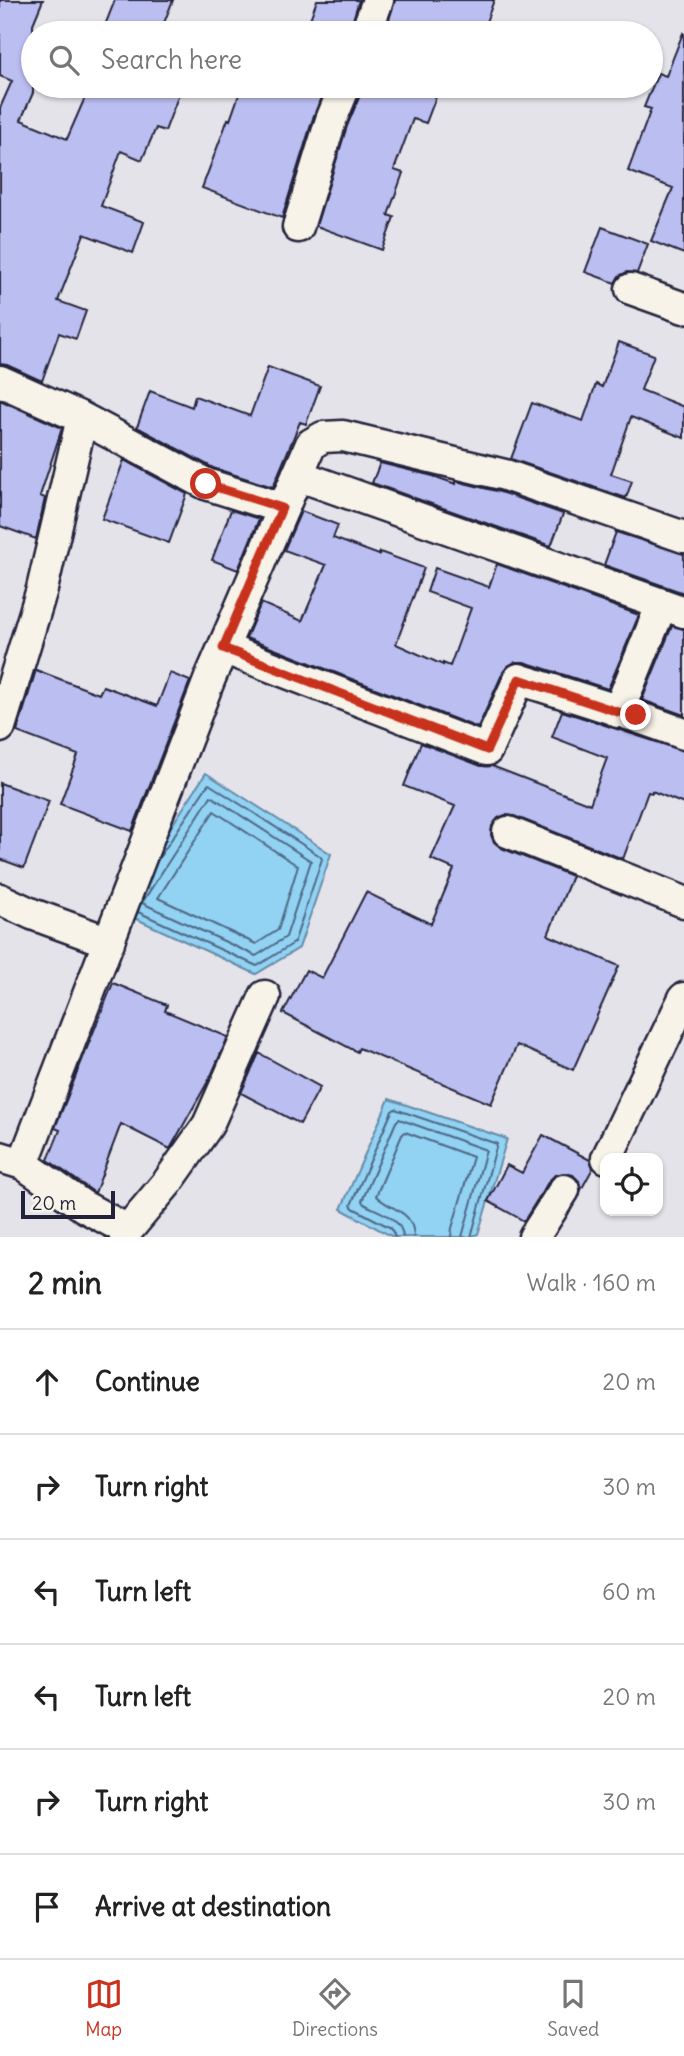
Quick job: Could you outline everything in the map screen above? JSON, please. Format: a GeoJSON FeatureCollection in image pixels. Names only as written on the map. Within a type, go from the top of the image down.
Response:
{"type":"FeatureCollection","features":[{"type":"Feature","properties":{"kind":"street"},"geometry":{"type":"LineString","coordinates":[[370,21],[378,0]]}},
{"type":"Feature","properties":{"kind":"street"},"geometry":{"type":"LineString","coordinates":[[298,227],[340,98]]}},
{"type":"Feature","properties":{"kind":"street"},"geometry":{"type":"LineString","coordinates":[[631,289],[684,308]]}},
{"type":"Feature","properties":{"kind":"street"},"geometry":{"type":"LineString","coordinates":[[0,381],[82,418],[206,484],[282,508]]}},
{"type":"Feature","properties":{"kind":"street"},"geometry":{"type":"LineString","coordinates":[[0,727],[42,589],[82,418]]}},
{"type":"Feature","properties":{"kind":"street"},"geometry":{"type":"LineString","coordinates":[[265,996],[208,1125],[126,1235],[120,1226],[11,1160],[109,942],[223,648],[311,444],[323,437],[344,436],[505,475],[684,537]]}},
{"type":"Feature","properties":{"kind":"street"},"geometry":{"type":"LineString","coordinates":[[297,475],[673,608],[618,712]]}},
{"type":"Feature","properties":{"kind":"street"},"geometry":{"type":"LineString","coordinates":[[223,648],[487,750],[519,679],[618,712],[636,715],[684,734]]}},
{"type":"Feature","properties":{"kind":"street"},"geometry":{"type":"LineString","coordinates":[[508,832],[684,902]]}},
{"type":"Feature","properties":{"kind":"street"},"geometry":{"type":"LineString","coordinates":[[0,899],[32,914],[109,942]]}},
{"type":"Feature","properties":{"kind":"street"},"geometry":{"type":"LineString","coordinates":[[610,1153],[684,998]]}},
{"type":"Feature","properties":{"kind":"street"},"geometry":{"type":"LineString","coordinates":[[534,1237],[564,1191]]}},
{"type":"Feature","properties":{"kind":"water"},"geometry":{"type":"Polygon","coordinates":[[[206,773],[331,854],[299,948],[256,974],[117,910],[206,773]]]}},
{"type":"Feature","properties":{"kind":"water"},"geometry":{"type":"Polygon","coordinates":[[[389,1099],[507,1139],[478,1234],[470,1237],[393,1237],[341,1209],[389,1099]]]}},
{"type":"Feature","properties":{"kind":"building"},"geometry":{"type":"Polygon","coordinates":[[[0,0],[43,0],[34,21],[21,21],[21,98],[31,98],[21,120],[67,139],[85,98],[177,98],[165,131],[156,128],[142,160],[121,151],[101,206],[144,222],[133,253],[84,234],[58,301],[86,311],[76,339],[59,333],[42,381],[0,364],[0,108],[12,81],[0,76],[0,0]]]}},
{"type":"Feature","properties":{"kind":"building"},"geometry":{"type":"Polygon","coordinates":[[[115,0],[173,0],[165,21],[107,21],[115,0]]]}},
{"type":"Feature","properties":{"kind":"building"},"geometry":{"type":"Polygon","coordinates":[[[317,0],[359,0],[353,21],[309,21],[317,0]]]}},
{"type":"Feature","properties":{"kind":"building"},"geometry":{"type":"Polygon","coordinates":[[[395,0],[494,0],[486,21],[389,21],[395,0]]]}},
{"type":"Feature","properties":{"kind":"building"},"geometry":{"type":"Polygon","coordinates":[[[683,33],[684,254],[651,241],[673,188],[628,171],[651,109],[644,107],[648,98],[663,98],[663,75],[666,76],[683,33]]]}},
{"type":"Feature","properties":{"kind":"building"},"geometry":{"type":"Polygon","coordinates":[[[238,98],[321,98],[282,218],[202,188],[228,119],[230,120],[238,98]]]}},
{"type":"Feature","properties":{"kind":"building"},"geometry":{"type":"Polygon","coordinates":[[[359,98],[435,98],[426,123],[413,119],[394,170],[403,173],[388,215],[394,217],[382,250],[316,226],[347,126],[359,98]]]}},
{"type":"Feature","properties":{"kind":"building"},"geometry":{"type":"Polygon","coordinates":[[[602,227],[648,244],[637,273],[627,272],[619,276],[615,283],[585,272],[602,227]]]}},
{"type":"Feature","properties":{"kind":"building"},"geometry":{"type":"Polygon","coordinates":[[[619,342],[654,355],[641,390],[684,407],[684,438],[631,417],[611,474],[632,481],[626,498],[511,459],[532,403],[583,421],[596,384],[602,387],[619,342]]]}},
{"type":"Feature","properties":{"kind":"building"},"geometry":{"type":"Polygon","coordinates":[[[268,367],[320,386],[306,424],[300,422],[273,487],[213,468],[137,427],[150,391],[192,407],[195,396],[250,416],[268,367]]]}},
{"type":"Feature","properties":{"kind":"building"},"geometry":{"type":"Polygon","coordinates":[[[0,400],[62,428],[40,496],[45,498],[36,539],[0,526],[0,400]]]}},
{"type":"Feature","properties":{"kind":"building"},"geometry":{"type":"Polygon","coordinates":[[[124,460],[187,494],[169,543],[102,519],[124,460]]]}},
{"type":"Feature","properties":{"kind":"building"},"geometry":{"type":"Polygon","coordinates":[[[380,463],[456,484],[456,481],[500,492],[563,514],[551,546],[372,483],[380,463]]]}},
{"type":"Feature","properties":{"kind":"building"},"geometry":{"type":"Polygon","coordinates":[[[231,510],[259,519],[238,570],[212,560],[231,510]]]}},
{"type":"Feature","properties":{"kind":"building"},"geometry":{"type":"Polygon","coordinates":[[[301,511],[338,525],[333,538],[424,568],[396,644],[443,665],[450,666],[471,608],[427,592],[435,568],[489,587],[497,564],[639,615],[608,689],[524,662],[515,662],[503,672],[478,728],[246,638],[261,603],[302,621],[326,565],[284,550],[301,511]]]}},
{"type":"Feature","properties":{"kind":"building"},"geometry":{"type":"Polygon","coordinates":[[[616,532],[684,554],[684,593],[604,565],[616,532]]]}},
{"type":"Feature","properties":{"kind":"building"},"geometry":{"type":"Polygon","coordinates":[[[672,626],[684,629],[684,715],[642,700],[672,626]]]}},
{"type":"Feature","properties":{"kind":"building"},"geometry":{"type":"Polygon","coordinates":[[[36,670],[99,694],[103,686],[157,706],[170,673],[190,681],[132,831],[60,804],[78,755],[17,732],[36,670]]]}},
{"type":"Feature","properties":{"kind":"building"},"geometry":{"type":"Polygon","coordinates":[[[562,711],[684,751],[684,804],[652,791],[648,792],[623,859],[514,816],[505,815],[498,818],[492,826],[491,835],[501,848],[572,876],[548,935],[619,966],[573,1070],[517,1045],[491,1104],[359,1048],[357,1052],[283,1013],[306,970],[322,978],[366,892],[431,924],[454,869],[431,859],[455,806],[404,786],[421,743],[481,766],[492,766],[590,804],[607,758],[552,737],[562,711]]]}},
{"type":"Feature","properties":{"kind":"building"},"geometry":{"type":"Polygon","coordinates":[[[0,783],[49,801],[24,868],[0,859],[0,783]]]}},
{"type":"Feature","properties":{"kind":"building"},"geometry":{"type":"Polygon","coordinates":[[[113,983],[167,1005],[165,1011],[228,1037],[211,1076],[170,1149],[121,1124],[95,1193],[48,1160],[60,1130],[55,1128],[113,983]]]}},
{"type":"Feature","properties":{"kind":"building"},"geometry":{"type":"Polygon","coordinates":[[[259,1053],[320,1087],[300,1124],[241,1093],[259,1053]]]}},
{"type":"Feature","properties":{"kind":"building"},"geometry":{"type":"Polygon","coordinates":[[[543,1135],[590,1160],[593,1168],[581,1190],[579,1181],[573,1175],[555,1175],[524,1221],[488,1201],[507,1165],[522,1173],[543,1135]]]}},
{"type":"Feature","properties":{"kind":"route"},"geometry":{"type":"LineString","coordinates":[[206,484],[282,508],[223,648],[487,750],[519,679],[618,712],[636,715]]}}]}
